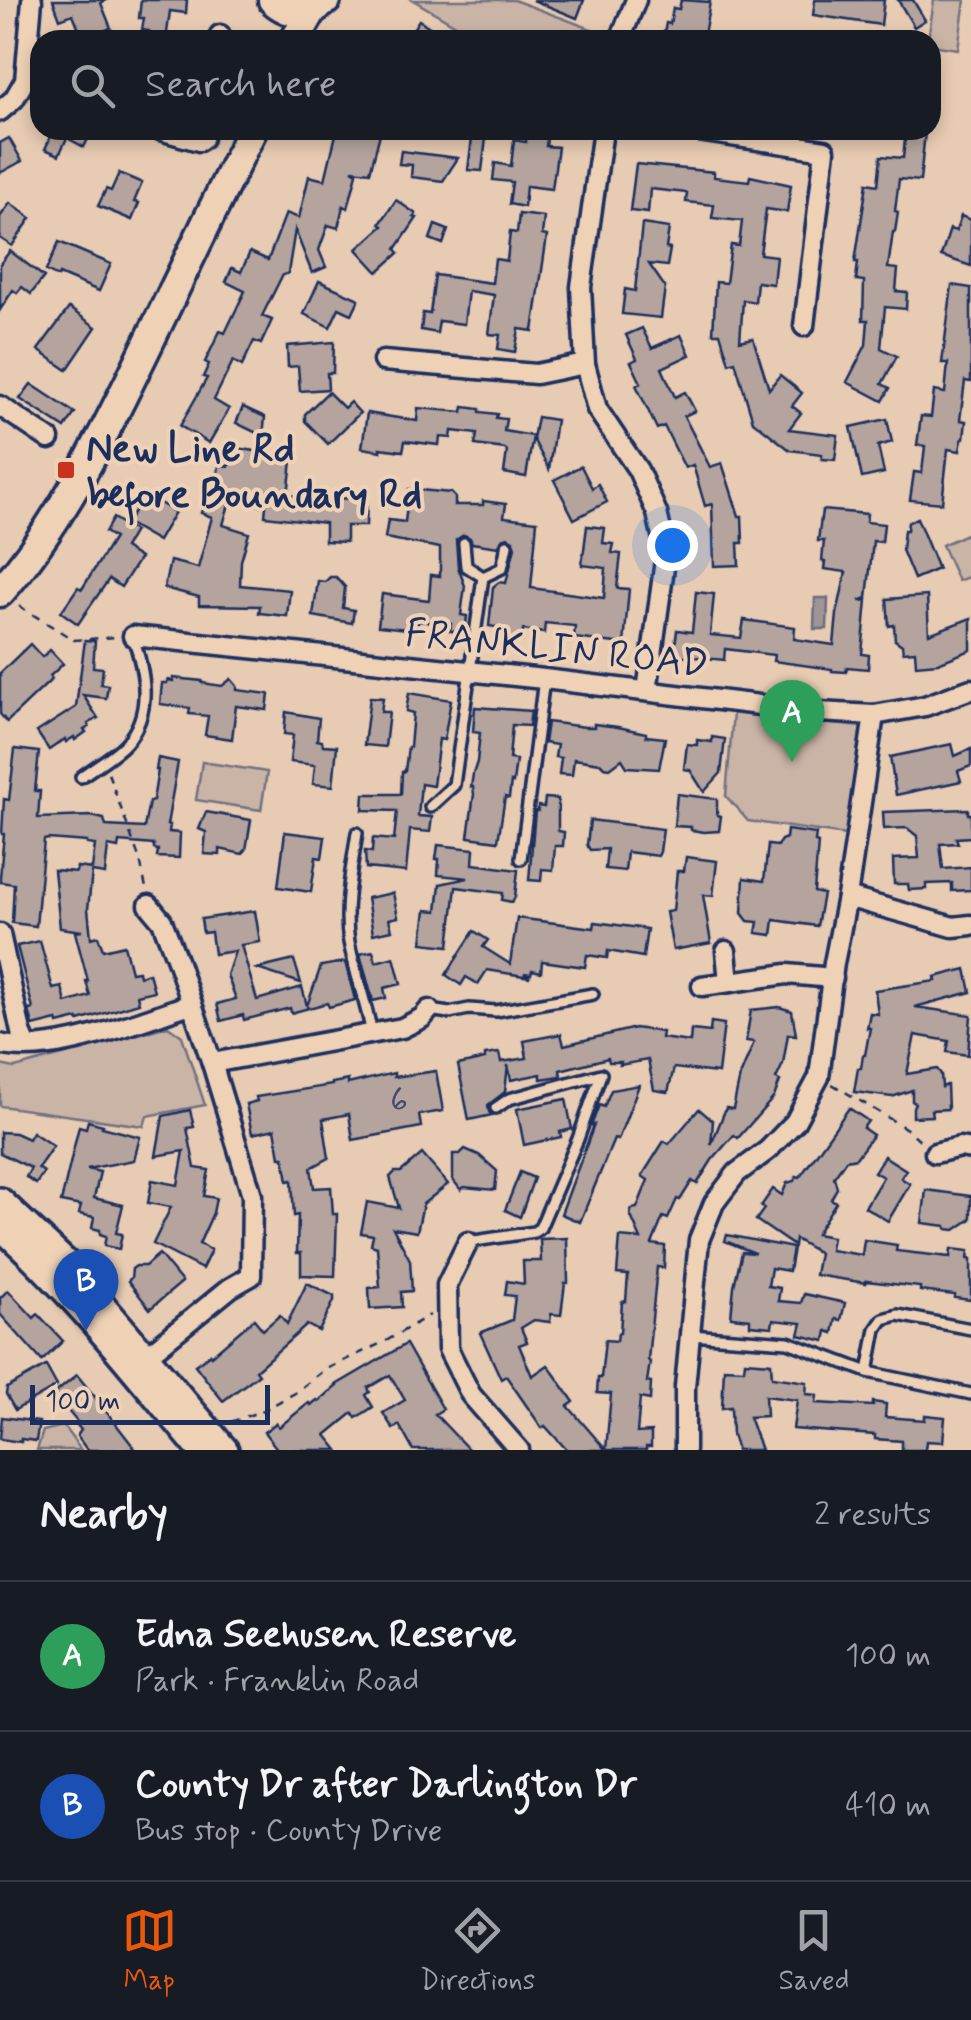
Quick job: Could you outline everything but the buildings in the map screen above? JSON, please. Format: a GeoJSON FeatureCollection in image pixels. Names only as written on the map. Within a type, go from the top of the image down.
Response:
{"type":"FeatureCollection","features":[{"type":"Feature","properties":{"kind":"main road"},"geometry":{"type":"LineString","coordinates":[[275,2],[300,12],[320,5]]}},
{"type":"Feature","properties":{"kind":"main road"},"geometry":{"type":"LineString","coordinates":[[275,2],[278,30]]}},
{"type":"Feature","properties":{"kind":"main road"},"geometry":{"type":"LineString","coordinates":[[302,30],[320,5]]}},
{"type":"Feature","properties":{"kind":"main road"},"geometry":{"type":"LineString","coordinates":[[8,599],[26,560],[104,433],[247,140]]}},
{"type":"Feature","properties":{"kind":"main road"},"geometry":{"type":"LineString","coordinates":[[0,1200],[69,1266],[224,1443]]}},
{"type":"Feature","properties":{"kind":"main road"},"geometry":{"type":"LineString","coordinates":[[0,1226],[82,1308],[201,1450]]}},
{"type":"Feature","properties":{"kind":"street"},"geometry":{"type":"LineString","coordinates":[[0,112],[25,80],[32,0]]}},
{"type":"Feature","properties":{"kind":"street"},"geometry":{"type":"LineString","coordinates":[[624,30],[636,0]]}},
{"type":"Feature","properties":{"kind":"street"},"geometry":{"type":"LineString","coordinates":[[21,87],[30,90]]}},
{"type":"Feature","properties":{"kind":"street"},"geometry":{"type":"LineString","coordinates":[[602,140],[580,287],[585,364],[598,409],[638,470],[657,512],[666,553],[647,691]]}},
{"type":"Feature","properties":{"kind":"street"},"geometry":{"type":"LineString","coordinates":[[758,140],[826,150],[804,326]]}},
{"type":"Feature","properties":{"kind":"street"},"geometry":{"type":"LineString","coordinates":[[383,361],[536,374],[585,364]]}},
{"type":"Feature","properties":{"kind":"street"},"geometry":{"type":"LineString","coordinates":[[0,406],[49,440]]}},
{"type":"Feature","properties":{"kind":"street","name":"FRANKLIN ROAD"},"geometry":{"type":"LineString","coordinates":[[133,636],[818,712],[874,715],[925,706],[971,688]]}},
{"type":"Feature","properties":{"kind":"street"},"geometry":{"type":"LineString","coordinates":[[685,1450],[685,1388],[699,1240],[714,1204],[737,1173],[768,1150],[795,1122],[819,1077],[874,715]]}},
{"type":"Feature","properties":{"kind":"street"},"geometry":{"type":"LineString","coordinates":[[848,896],[953,927],[971,924]]}},
{"type":"Feature","properties":{"kind":"street"},"geometry":{"type":"LineString","coordinates":[[145,1357],[230,1288],[251,1276],[252,1196],[192,1004],[162,921],[149,904]]}},
{"type":"Feature","properties":{"kind":"street"},"geometry":{"type":"LineString","coordinates":[[0,934],[27,1046]]}},
{"type":"Feature","properties":{"kind":"street"},"geometry":{"type":"LineString","coordinates":[[726,950],[729,982]]}},
{"type":"Feature","properties":{"kind":"street"},"geometry":{"type":"LineString","coordinates":[[702,986],[787,974],[833,978]]}},
{"type":"Feature","properties":{"kind":"street"},"geometry":{"type":"LineString","coordinates":[[0,1044],[60,1045],[192,1004]]}},
{"type":"Feature","properties":{"kind":"street"},"geometry":{"type":"LineString","coordinates":[[212,1063],[402,1028],[429,1010]]}},
{"type":"Feature","properties":{"kind":"street"},"geometry":{"type":"LineString","coordinates":[[934,1153],[960,1147],[971,1149]]}},
{"type":"Feature","properties":{"kind":"street"},"geometry":{"type":"LineString","coordinates":[[468,1242],[448,1285],[448,1349],[471,1396],[519,1450]]}},
{"type":"Feature","properties":{"kind":"lane"},"geometry":{"type":"LineString","coordinates":[[464,543],[466,566],[483,577]]}},
{"type":"Feature","properties":{"kind":"lane"},"geometry":{"type":"LineString","coordinates":[[483,577],[502,568],[508,545]]}},
{"type":"Feature","properties":{"kind":"lane"},"geometry":{"type":"LineString","coordinates":[[430,807],[454,785],[483,577]]}},
{"type":"Feature","properties":{"kind":"lane"},"geometry":{"type":"LineString","coordinates":[[81,776],[124,745],[139,725],[144,672],[133,636]]}},
{"type":"Feature","properties":{"kind":"lane"},"geometry":{"type":"LineString","coordinates":[[520,859],[544,679]]}},
{"type":"Feature","properties":{"kind":"lane"},"geometry":{"type":"LineString","coordinates":[[357,833],[348,903],[348,940],[372,1034]]}},
{"type":"Feature","properties":{"kind":"lane"},"geometry":{"type":"LineString","coordinates":[[429,1010],[496,1012],[592,994]]}},
{"type":"Feature","properties":{"kind":"lane"},"geometry":{"type":"LineString","coordinates":[[468,1242],[540,1228],[601,1074],[509,1099],[496,1108]]}},
{"type":"Feature","properties":{"kind":"lane"},"geometry":{"type":"LineString","coordinates":[[868,1372],[876,1329],[883,1319],[898,1314],[971,1330]]}},
{"type":"Feature","properties":{"kind":"lane"},"geometry":{"type":"LineString","coordinates":[[690,1335],[788,1342],[868,1372],[971,1394]]}},
{"type":"Feature","properties":{"kind":"path"},"geometry":{"type":"LineString","coordinates":[[8,599],[74,640],[133,636]]}},
{"type":"Feature","properties":{"kind":"path"},"geometry":{"type":"LineString","coordinates":[[104,760],[140,860],[149,904]]}},
{"type":"Feature","properties":{"kind":"path"},"geometry":{"type":"LineString","coordinates":[[819,1077],[910,1131],[934,1153]]}},
{"type":"Feature","properties":{"kind":"path"},"geometry":{"type":"LineString","coordinates":[[224,1443],[264,1410],[295,1393],[324,1370],[386,1341],[447,1304]]}},
{"type":"Feature","properties":{"kind":"shaded area"},"geometry":{"type":"Polygon","coordinates":[[[413,0],[514,0],[594,30],[467,30],[413,0]]]}},
{"type":"Feature","properties":{"kind":"shaded area"},"geometry":{"type":"Polygon","coordinates":[[[934,0],[965,0],[958,49],[941,46],[941,30],[930,30],[934,0]]]}},
{"type":"Feature","properties":{"kind":"shaded area"},"geometry":{"type":"Polygon","coordinates":[[[971,532],[971,576],[958,581],[942,545],[971,532]]]}},
{"type":"Feature","properties":{"kind":"shaded area"},"geometry":{"type":"Polygon","coordinates":[[[815,598],[828,598],[827,629],[814,629],[815,598]]]}},
{"type":"Feature","properties":{"kind":"shaded area"},"geometry":{"type":"Polygon","coordinates":[[[733,713],[861,727],[846,835],[748,821],[726,796],[733,713]]]}},
{"type":"Feature","properties":{"kind":"shaded area"},"geometry":{"type":"Polygon","coordinates":[[[202,762],[267,772],[261,810],[196,800],[202,762]]]}},
{"type":"Feature","properties":{"kind":"shaded area"},"geometry":{"type":"Polygon","coordinates":[[[168,1026],[182,1036],[205,1105],[147,1116],[144,1126],[0,1106],[0,1065],[15,1068],[168,1026]]]}},
{"type":"Feature","properties":{"kind":"shaded area"},"geometry":{"type":"Polygon","coordinates":[[[63,1426],[81,1450],[37,1450],[43,1431],[63,1426]]]}},
{"type":"Feature","properties":{"kind":"place","name":"New Line Rd before Boundary Rd"},"geometry":{"type":"Point","coordinates":[66,470]}},
{"type":"Feature","properties":{"kind":"place","name":"Edna Seehusen Reserve"},"geometry":{"type":"Point","coordinates":[792,762]}},
{"type":"Feature","properties":{"kind":"place","name":"County Dr after Darlington Dr"},"geometry":{"type":"Point","coordinates":[86,1331]}}]}
